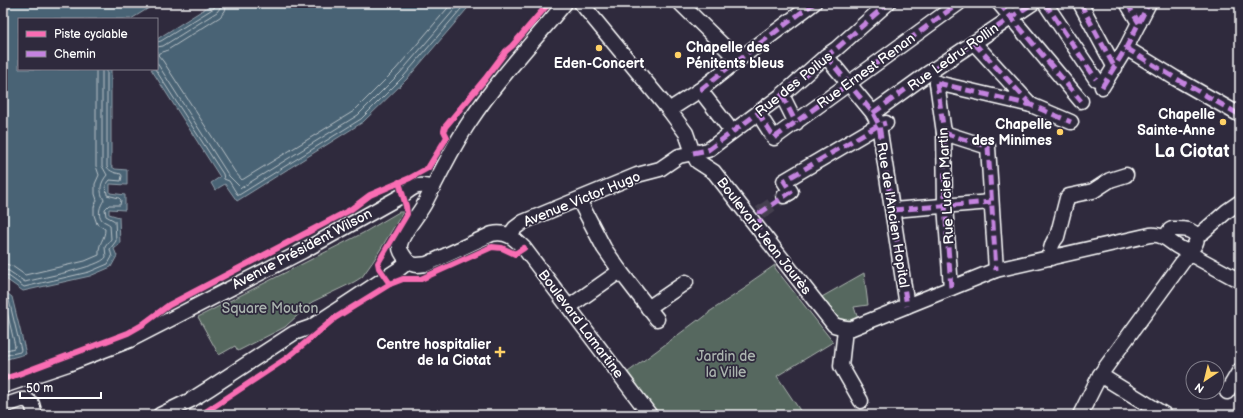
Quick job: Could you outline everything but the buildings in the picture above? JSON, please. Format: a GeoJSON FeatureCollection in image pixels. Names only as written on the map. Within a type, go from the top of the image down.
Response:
{"type":"FeatureCollection","features":[{"type":"Feature","properties":{"kind":"street"},"geometry":{"type":"LineString","coordinates":[[160,415],[191,400],[294,333],[311,328],[399,269],[407,260],[402,253],[400,245],[408,228],[423,207],[458,138],[501,79],[565,3]]}},
{"type":"Feature","properties":{"kind":"street","name":"Boulevard Jean Jaurès"},"geometry":{"type":"LineString","coordinates":[[581,3],[669,110],[686,133],[697,161],[714,172],[834,325],[848,328]]}},
{"type":"Feature","properties":{"kind":"street"},"geometry":{"type":"LineString","coordinates":[[680,3],[738,60]]}},
{"type":"Feature","properties":{"kind":"street"},"geometry":{"type":"LineString","coordinates":[[669,110],[700,90],[814,3]]}},
{"type":"Feature","properties":{"kind":"street","name":"Rue des Poilus"},"geometry":{"type":"LineString","coordinates":[[693,153],[708,150],[782,95],[888,3]]}},
{"type":"Feature","properties":{"kind":"street","name":"Rue Ernest Renan"},"geometry":{"type":"LineString","coordinates":[[758,113],[774,138],[959,3]]}},
{"type":"Feature","properties":{"kind":"street"},"geometry":{"type":"LineString","coordinates":[[999,3],[1081,101]]}},
{"type":"Feature","properties":{"kind":"street","name":"Rue Ledru-Rollin"},"geometry":{"type":"LineString","coordinates":[[784,196],[791,192],[784,181],[879,120],[932,79],[974,43],[1033,3]]}},
{"type":"Feature","properties":{"kind":"street"},"geometry":{"type":"LineString","coordinates":[[1044,3],[1099,83],[1115,68],[1140,23],[1149,3]]}},
{"type":"Feature","properties":{"kind":"street"},"geometry":{"type":"LineString","coordinates":[[1080,3],[1115,68]]}},
{"type":"Feature","properties":{"kind":"street"},"geometry":{"type":"LineString","coordinates":[[1127,3],[1140,23]]}},
{"type":"Feature","properties":{"kind":"street"},"geometry":{"type":"LineString","coordinates":[[974,43],[1032,105]]}},
{"type":"Feature","properties":{"kind":"street"},"geometry":{"type":"LineString","coordinates":[[1126,48],[1240,115]]}},
{"type":"Feature","properties":{"kind":"street"},"geometry":{"type":"LineString","coordinates":[[826,56],[879,120]]}},
{"type":"Feature","properties":{"kind":"street"},"geometry":{"type":"LineString","coordinates":[[932,79],[1032,105],[1071,122]]}},
{"type":"Feature","properties":{"kind":"street","name":"Rue Lucien Martin"},"geometry":{"type":"LineString","coordinates":[[932,79],[944,133],[945,205],[952,288]]}},
{"type":"Feature","properties":{"kind":"street"},"geometry":{"type":"LineString","coordinates":[[700,90],[727,125]]}},
{"type":"Feature","properties":{"kind":"street"},"geometry":{"type":"LineString","coordinates":[[782,95],[796,123]]}},
{"type":"Feature","properties":{"kind":"street","name":"Rue de l'Ancien Hopital"},"geometry":{"type":"LineString","coordinates":[[879,120],[907,306]]}},
{"type":"Feature","properties":{"kind":"street"},"geometry":{"type":"LineString","coordinates":[[944,133],[988,147],[996,270]]}},
{"type":"Feature","properties":{"kind":"street","name":"Avenue Victor Hugo"},"geometry":{"type":"LineString","coordinates":[[407,260],[416,266],[427,264],[492,234],[504,233],[510,235],[515,228],[523,222],[636,175],[660,169],[679,156],[693,153]]}},
{"type":"Feature","properties":{"kind":"street"},"geometry":{"type":"LineString","coordinates":[[1057,256],[1050,252],[1054,240],[1058,237],[1067,198],[1069,196],[1092,191],[1110,180],[1126,175]]}},
{"type":"Feature","properties":{"kind":"street","name":"Avenue Président Wilson"},"geometry":{"type":"LineString","coordinates":[[3,386],[68,364],[130,340],[309,247],[403,195],[417,185],[424,185],[433,188]]}},
{"type":"Feature","properties":{"kind":"street"},"geometry":{"type":"LineString","coordinates":[[403,195],[410,195],[423,207]]}},
{"type":"Feature","properties":{"kind":"street"},"geometry":{"type":"LineString","coordinates":[[579,200],[604,248],[657,319]]}},
{"type":"Feature","properties":{"kind":"street"},"geometry":{"type":"LineString","coordinates":[[893,210],[991,202]]}},
{"type":"Feature","properties":{"kind":"street"},"geometry":{"type":"LineString","coordinates":[[1196,236],[1240,202]]}},
{"type":"Feature","properties":{"kind":"street"},"geometry":{"type":"LineString","coordinates":[[759,229],[760,213]]}},
{"type":"Feature","properties":{"kind":"street"},"geometry":{"type":"LineString","coordinates":[[1080,415],[1100,375],[1184,260],[1196,242],[1196,236],[1189,230],[1172,229],[1168,233],[1168,239]]}},
{"type":"Feature","properties":{"kind":"street"},"geometry":{"type":"LineString","coordinates":[[861,401],[841,366],[848,328],[996,270],[1157,234],[1168,239],[1182,250],[1189,251],[1194,256],[1240,281]]}},
{"type":"Feature","properties":{"kind":"street","name":"Boulevard Lamartine"},"geometry":{"type":"LineString","coordinates":[[510,235],[524,248],[650,415]]}},
{"type":"Feature","properties":{"kind":"street"},"geometry":{"type":"LineString","coordinates":[[569,307],[620,271]]}},
{"type":"Feature","properties":{"kind":"street"},"geometry":{"type":"LineString","coordinates":[[648,308],[686,282]]}},
{"type":"Feature","properties":{"kind":"street"},"geometry":{"type":"LineString","coordinates":[[1227,392],[1240,370]]}},
{"type":"Feature","properties":{"kind":"street"},"geometry":{"type":"LineString","coordinates":[[1100,375],[1165,415]]}},
{"type":"Feature","properties":{"kind":"street"},"geometry":{"type":"LineString","coordinates":[[3,406],[21,400],[27,400],[32,404],[35,415]]}},
{"type":"Feature","properties":{"kind":"green space","name":"Square Mouton"},"geometry":{"type":"Polygon","coordinates":[[[399,212],[403,212],[362,277],[312,302],[285,327],[238,351],[235,346],[219,355],[198,317],[363,233],[399,212]]]}},
{"type":"Feature","properties":{"kind":"green space","name":"Jardin de la Ville"},"geometry":{"type":"Polygon","coordinates":[[[775,265],[775,268],[833,342],[777,376],[803,415],[659,415],[628,372],[698,320],[699,321],[709,312],[750,285],[749,283],[775,265]]]}},
{"type":"Feature","properties":{"kind":"green space"},"geometry":{"type":"Polygon","coordinates":[[[864,273],[868,305],[854,307],[858,319],[851,321],[840,320],[832,313],[820,298],[864,273]]]}},
{"type":"Feature","properties":{"kind":"water"},"geometry":{"type":"Polygon","coordinates":[[[3,3],[157,3],[133,18],[18,18],[18,70],[111,70],[111,166],[115,169],[127,170],[127,185],[110,184],[110,193],[125,195],[125,210],[109,209],[109,214],[119,217],[120,244],[114,249],[117,256],[111,267],[90,276],[23,291],[3,277],[3,3]]]}},
{"type":"Feature","properties":{"kind":"water"},"geometry":{"type":"Polygon","coordinates":[[[214,3],[472,3],[407,79],[363,122],[237,201],[225,184],[215,190],[211,183],[220,177],[152,70],[158,70],[158,38],[214,3]]]}},
{"type":"Feature","properties":{"kind":"water"},"geometry":{"type":"Polygon","coordinates":[[[3,290],[12,297],[26,354],[3,360],[3,290]]]}},
{"type":"Feature","properties":{"kind":"tunnel"},"geometry":{"type":"LineString","coordinates":[[760,213],[784,196]]}},
{"type":"Feature","properties":{"kind":"marked path"},"geometry":{"type":"LineString","coordinates":[[700,90],[814,3]]}},
{"type":"Feature","properties":{"kind":"marked path"},"geometry":{"type":"LineString","coordinates":[[693,153],[708,150],[782,95],[888,3]]}},
{"type":"Feature","properties":{"kind":"marked path"},"geometry":{"type":"LineString","coordinates":[[758,113],[774,138],[959,3]]}},
{"type":"Feature","properties":{"kind":"marked path"},"geometry":{"type":"LineString","coordinates":[[999,3],[1081,101]]}},
{"type":"Feature","properties":{"kind":"marked path"},"geometry":{"type":"LineString","coordinates":[[873,113],[927,74],[1033,3]]}},
{"type":"Feature","properties":{"kind":"marked path"},"geometry":{"type":"LineString","coordinates":[[1045,3],[1096,79]]}},
{"type":"Feature","properties":{"kind":"marked path"},"geometry":{"type":"LineString","coordinates":[[1080,3],[1115,68]]}},
{"type":"Feature","properties":{"kind":"marked path"},"geometry":{"type":"LineString","coordinates":[[1127,3],[1139,23]]}},
{"type":"Feature","properties":{"kind":"marked path"},"geometry":{"type":"LineString","coordinates":[[1102,87],[1126,48],[1149,3]]}},
{"type":"Feature","properties":{"kind":"marked path"},"geometry":{"type":"LineString","coordinates":[[974,43],[1031,105]]}},
{"type":"Feature","properties":{"kind":"marked path"},"geometry":{"type":"LineString","coordinates":[[1126,48],[1240,115]]}},
{"type":"Feature","properties":{"kind":"marked path"},"geometry":{"type":"LineString","coordinates":[[826,56],[873,113],[879,125],[907,306]]}},
{"type":"Feature","properties":{"kind":"marked path"},"geometry":{"type":"LineString","coordinates":[[937,83],[944,133],[945,205],[951,288]]}},
{"type":"Feature","properties":{"kind":"marked path"},"geometry":{"type":"LineString","coordinates":[[937,83],[1031,105],[1071,122]]}},
{"type":"Feature","properties":{"kind":"marked path"},"geometry":{"type":"LineString","coordinates":[[782,95],[796,123]]}},
{"type":"Feature","properties":{"kind":"marked path"},"geometry":{"type":"LineString","coordinates":[[759,229],[760,213],[791,192],[784,181],[879,125],[886,123]]}},
{"type":"Feature","properties":{"kind":"marked path"},"geometry":{"type":"LineString","coordinates":[[944,133],[988,147],[996,270]]}},
{"type":"Feature","properties":{"kind":"marked path"},"geometry":{"type":"LineString","coordinates":[[893,210],[991,202]]}},
{"type":"Feature","properties":{"kind":"cycle path"},"geometry":{"type":"LineString","coordinates":[[3,379],[128,333],[142,325],[169,305],[350,210],[370,195],[410,178],[428,168],[447,137],[444,131],[445,127],[506,51],[549,3]]}},
{"type":"Feature","properties":{"kind":"cycle path"},"geometry":{"type":"LineString","coordinates":[[201,415],[287,358],[335,318],[390,284],[379,268],[378,263],[407,214],[399,182]]}},
{"type":"Feature","properties":{"kind":"cycle path"},"geometry":{"type":"LineString","coordinates":[[390,284],[403,279],[421,279],[492,247],[502,248],[515,254],[524,248]]}},
{"type":"Feature","properties":{"kind":"place","name":"Eden-Concert"},"geometry":{"type":"Point","coordinates":[599,48]}},
{"type":"Feature","properties":{"kind":"place","name":"Chapelle des Pénitents bleus"},"geometry":{"type":"Point","coordinates":[678,55]}},
{"type":"Feature","properties":{"kind":"place","name":"Chapelle Sainte-Anne"},"geometry":{"type":"Point","coordinates":[1223,122]}},
{"type":"Feature","properties":{"kind":"place","name":"Chapelle des Minimes"},"geometry":{"type":"Point","coordinates":[1060,132]}},
{"type":"Feature","properties":{"kind":"place","name":"Centre hospitalier de la Ciotat"},"geometry":{"type":"Point","coordinates":[500,352]}},
{"type":"Feature","properties":{"kind":"district","name":"La Ciotat"},"geometry":{"type":"Point","coordinates":[1192,151]}}]}
